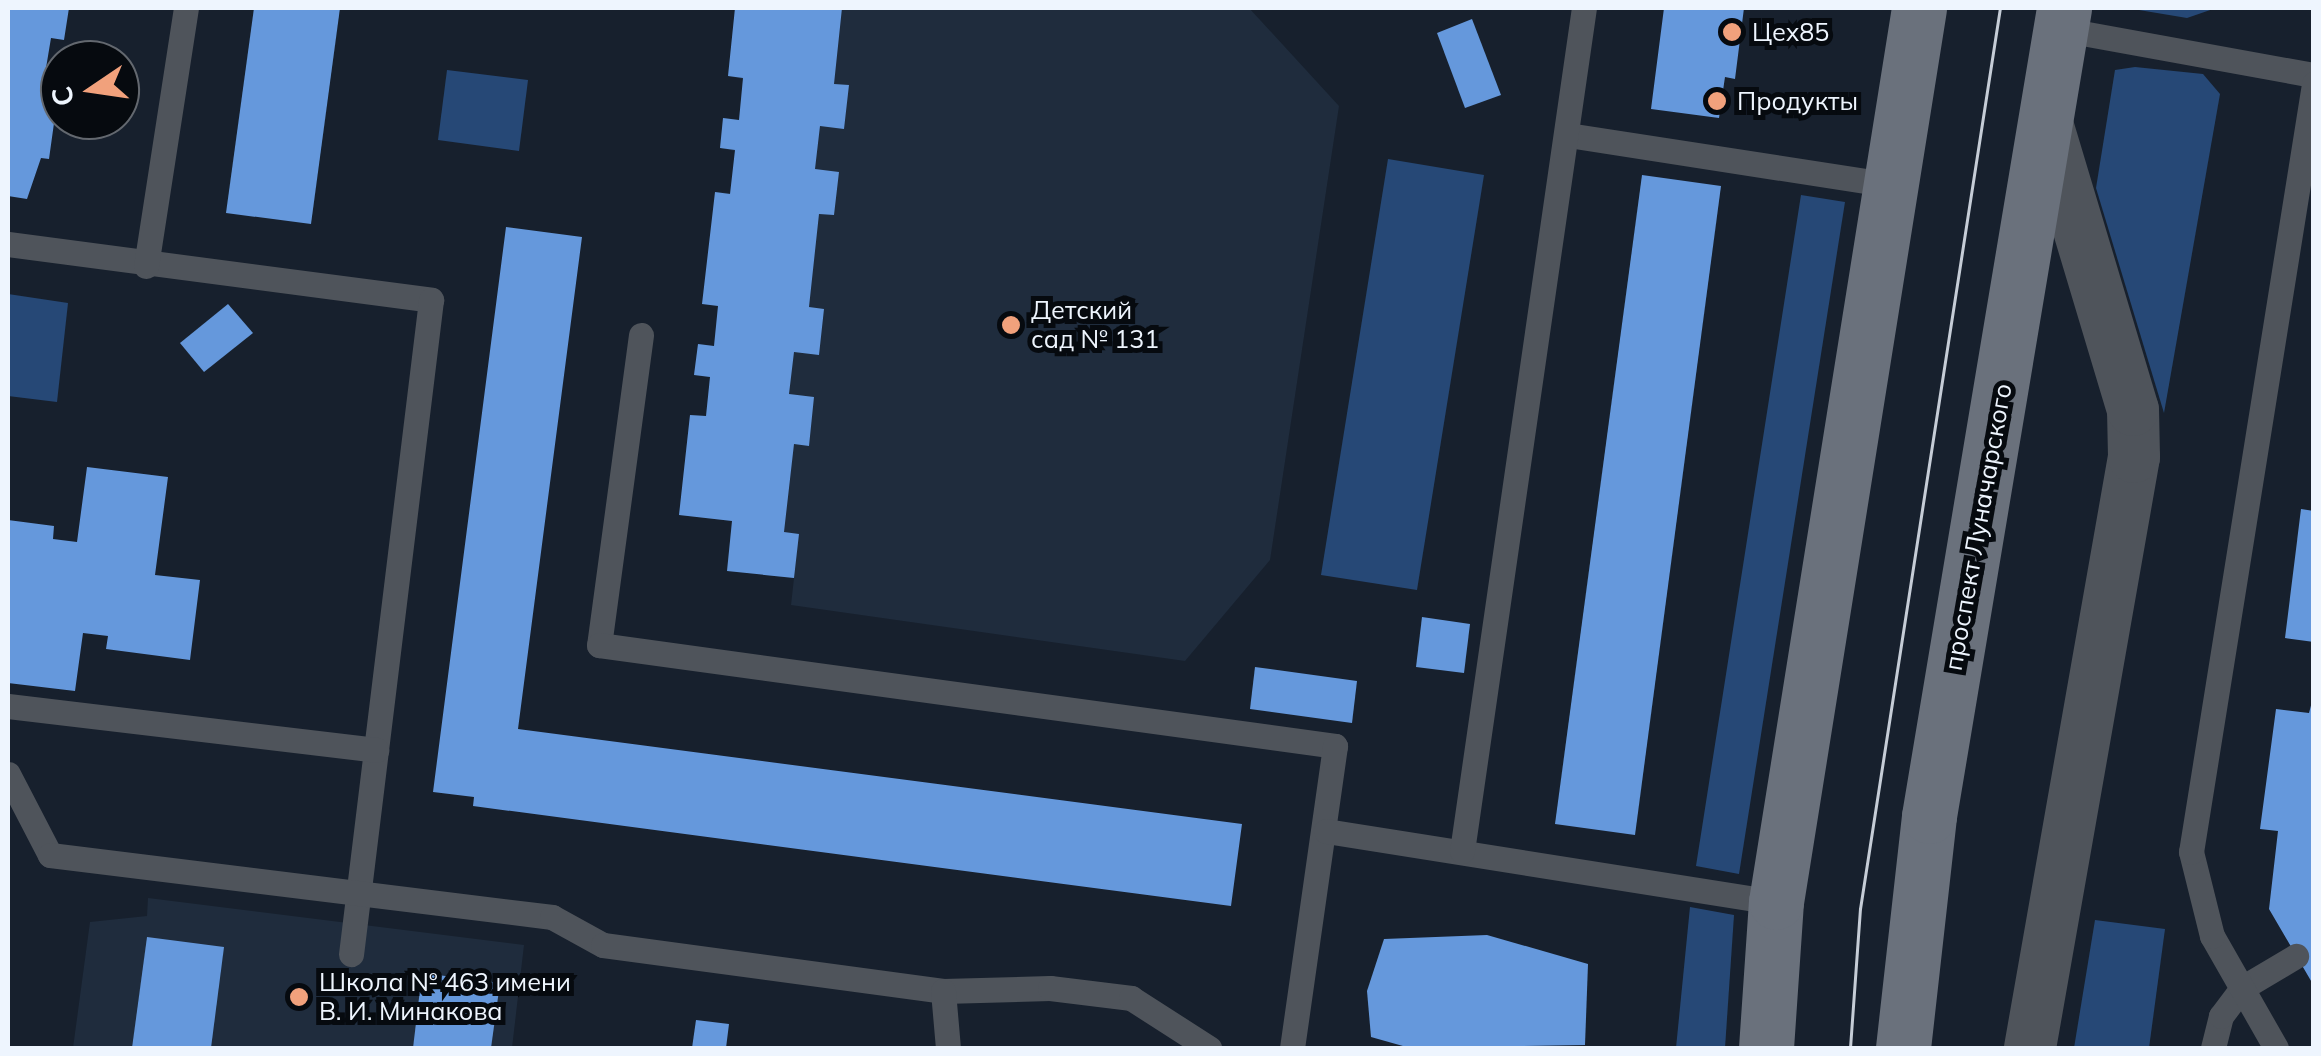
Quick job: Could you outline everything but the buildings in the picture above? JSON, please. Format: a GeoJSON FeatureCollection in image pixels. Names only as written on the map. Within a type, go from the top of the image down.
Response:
{"type":"FeatureCollection","features":[{"type":"Feature","properties":{"kind":"main road"},"geometry":{"type":"LineString","coordinates":[[1766,1048],[1776,902],[1919,8]]}},
{"type":"Feature","properties":{"kind":"main road","name":"проспект Луначарского"},"geometry":{"type":"LineString","coordinates":[[1903,1048],[1926,835],[2062,18]]}},
{"type":"Feature","properties":{"kind":"street"},"geometry":{"type":"LineString","coordinates":[[2030,1048],[2134,456],[2133,410],[2046,120]]}},
{"type":"Feature","properties":{"kind":"lane"},"geometry":{"type":"LineString","coordinates":[[146,266],[186,8]]}},
{"type":"Feature","properties":{"kind":"lane"},"geometry":{"type":"LineString","coordinates":[[1462,851],[1584,8]]}},
{"type":"Feature","properties":{"kind":"lane"},"geometry":{"type":"LineString","coordinates":[[2062,18],[2314,75]]}},
{"type":"Feature","properties":{"kind":"lane"},"geometry":{"type":"LineString","coordinates":[[2276,1048],[2212,936],[2191,852],[2314,84]]}},
{"type":"Feature","properties":{"kind":"lane"},"geometry":{"type":"LineString","coordinates":[[1568,135],[1892,185]]}},
{"type":"Feature","properties":{"kind":"lane"},"geometry":{"type":"LineString","coordinates":[[8,244],[146,266],[430,300],[351,954]]}},
{"type":"Feature","properties":{"kind":"lane"},"geometry":{"type":"LineString","coordinates":[[641,335],[599,645],[1334,746],[1326,832],[1292,1048]]}},
{"type":"Feature","properties":{"kind":"lane"},"geometry":{"type":"LineString","coordinates":[[8,706],[376,750]]}},
{"type":"Feature","properties":{"kind":"lane"},"geometry":{"type":"LineString","coordinates":[[8,774],[50,855],[358,897],[552,917],[603,945],[943,991],[1050,988],[1131,998],[1209,1048]]}},
{"type":"Feature","properties":{"kind":"lane"},"geometry":{"type":"LineString","coordinates":[[1326,832],[1776,902]]}},
{"type":"Feature","properties":{"kind":"lane"},"geometry":{"type":"LineString","coordinates":[[2214,1048],[2221,1016],[2242,988],[2296,956]]}},
{"type":"Feature","properties":{"kind":"lane"},"geometry":{"type":"LineString","coordinates":[[943,991],[948,1048]]}},
{"type":"Feature","properties":{"kind":"shaded area","name":"Детский сад № 131"},"geometry":{"type":"Polygon","coordinates":[[[735,8],[1249,8],[1339,106],[1270,560],[1185,661],[791,605],[794,578],[727,571],[732,521],[679,515],[690,415],[706,416],[710,377],[694,375],[698,344],[714,346],[718,307],[715,192],[731,193],[735,151],[720,148],[723,118],[739,120],[743,79],[728,76],[735,8]]]}},
{"type":"Feature","properties":{"kind":"shaded area"},"geometry":{"type":"Polygon","coordinates":[[[2127,8],[2216,8],[2187,18],[2127,8]]]}},
{"type":"Feature","properties":{"kind":"shaded area"},"geometry":{"type":"Polygon","coordinates":[[[2135,67],[2203,74],[2220,94],[2164,413],[2096,188],[2115,70],[2135,67]]]}},
{"type":"Feature","properties":{"kind":"shaded area"},"geometry":{"type":"Polygon","coordinates":[[[447,70],[528,80],[519,151],[438,140],[447,70]]]}},
{"type":"Feature","properties":{"kind":"shaded area"},"geometry":{"type":"Polygon","coordinates":[[[1388,159],[1484,175],[1417,590],[1321,575],[1388,159]]]}},
{"type":"Feature","properties":{"kind":"shaded area"},"geometry":{"type":"Polygon","coordinates":[[[1801,195],[1845,202],[1739,874],[1696,866],[1801,195]]]}},
{"type":"Feature","properties":{"kind":"shaded area"},"geometry":{"type":"Polygon","coordinates":[[[8,294],[68,303],[57,402],[8,396],[8,294]]]}},
{"type":"Feature","properties":{"kind":"shaded area","name":"Школа № 463 имени В. И. Минакова"},"geometry":{"type":"Polygon","coordinates":[[[148,898],[524,945],[512,1048],[73,1048],[90,922],[147,916],[148,898]]]}},
{"type":"Feature","properties":{"kind":"shaded area"},"geometry":{"type":"Polygon","coordinates":[[[1690,907],[1734,915],[1725,1048],[1676,1048],[1690,907]]]}},
{"type":"Feature","properties":{"kind":"shaded area"},"geometry":{"type":"Polygon","coordinates":[[[2095,920],[2165,929],[2149,1048],[2074,1048],[2095,920]]]}},
{"type":"Feature","properties":{"kind":"tram line"},"geometry":{"type":"LineString","coordinates":[[1850,1048],[1860,909],[2000,8]]}},
{"type":"Feature","properties":{"kind":"place","name":"Цех85"},"geometry":{"type":"Point","coordinates":[1732,32]}},
{"type":"Feature","properties":{"kind":"place","name":"Продукты"},"geometry":{"type":"Point","coordinates":[1717,101]}},
{"type":"Feature","properties":{"kind":"place","name":"Детский сад № 131"},"geometry":{"type":"Point","coordinates":[1011,325]}},
{"type":"Feature","properties":{"kind":"place","name":"Школа № 463 имени В. И. Минакова"},"geometry":{"type":"Point","coordinates":[299,997]}}]}
